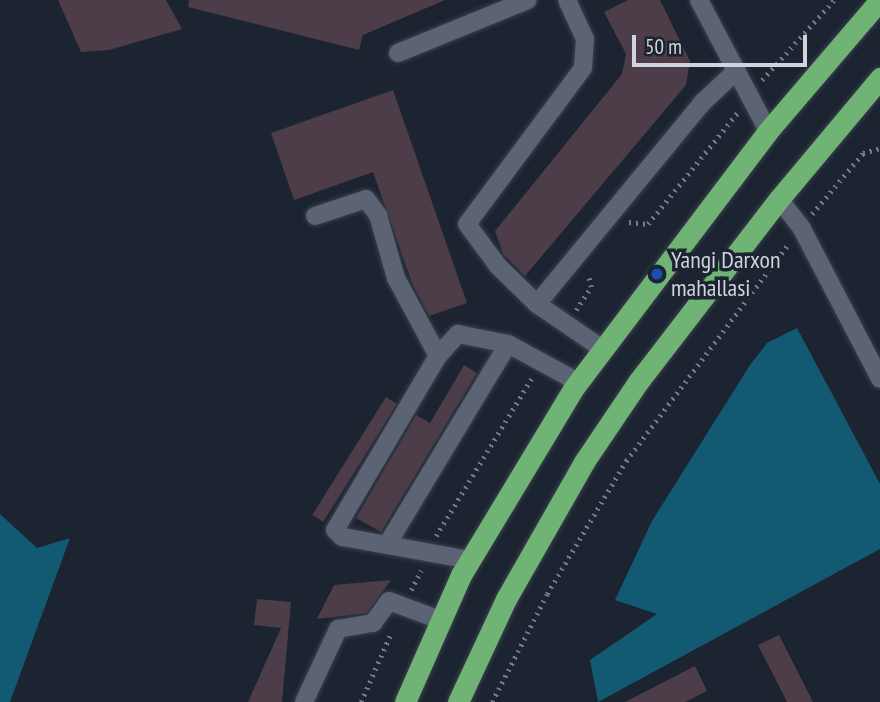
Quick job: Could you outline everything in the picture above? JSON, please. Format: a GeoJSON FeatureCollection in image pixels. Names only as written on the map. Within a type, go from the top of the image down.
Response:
{"type":"FeatureCollection","features":[{"type":"Feature","properties":{"kind":"highway"},"geometry":{"type":"LineString","coordinates":[[405,702],[440,620],[470,560],[601,348],[768,131],[880,0]]}},
{"type":"Feature","properties":{"kind":"highway"},"geometry":{"type":"LineString","coordinates":[[458,702],[506,599],[584,462],[638,382],[779,199],[880,78]]}},
{"type":"Feature","properties":{"kind":"street"},"geometry":{"type":"LineString","coordinates":[[398,53],[528,0]]}},
{"type":"Feature","properties":{"kind":"street"},"geometry":{"type":"LineString","coordinates":[[567,0],[585,39],[583,68],[467,224],[498,266],[537,304],[601,348]]}},
{"type":"Feature","properties":{"kind":"street"},"geometry":{"type":"LineString","coordinates":[[699,0],[768,131]]}},
{"type":"Feature","properties":{"kind":"street"},"geometry":{"type":"LineString","coordinates":[[537,304],[702,103],[736,71]]}},
{"type":"Feature","properties":{"kind":"street"},"geometry":{"type":"LineString","coordinates":[[315,216],[366,199],[378,215],[396,278],[438,356]]}},
{"type":"Feature","properties":{"kind":"street"},"geometry":{"type":"LineString","coordinates":[[779,199],[801,227],[880,379]]}},
{"type":"Feature","properties":{"kind":"street"},"geometry":{"type":"LineString","coordinates":[[470,560],[388,543],[342,537],[335,530],[438,356],[458,334],[508,344],[578,382]]}},
{"type":"Feature","properties":{"kind":"street"},"geometry":{"type":"LineString","coordinates":[[388,543],[508,344]]}},
{"type":"Feature","properties":{"kind":"street"},"geometry":{"type":"LineString","coordinates":[[304,702],[338,629],[373,623],[389,601],[440,620]]}},
{"type":"Feature","properties":{"kind":"path"},"geometry":{"type":"LineString","coordinates":[[492,702],[547,594],[626,461],[801,227],[863,153],[880,148]]}},
{"type":"Feature","properties":{"kind":"water"},"geometry":{"type":"Polygon","coordinates":[[[797,328],[880,484],[880,549],[598,702],[590,660],[657,614],[615,600],[652,521],[750,365],[767,343],[797,328]]]}},
{"type":"Feature","properties":{"kind":"water"},"geometry":{"type":"Polygon","coordinates":[[[0,514],[37,548],[70,538],[10,702],[0,702],[0,514]]]}},
{"type":"Feature","properties":{"kind":"building"},"geometry":{"type":"Polygon","coordinates":[[[58,0],[166,0],[182,29],[109,50],[81,52],[58,0]]]}},
{"type":"Feature","properties":{"kind":"building"},"geometry":{"type":"Polygon","coordinates":[[[189,0],[445,0],[363,35],[359,50],[188,7],[189,0]]]}},
{"type":"Feature","properties":{"kind":"building"},"geometry":{"type":"Polygon","coordinates":[[[628,0],[660,0],[690,61],[686,85],[525,276],[503,254],[495,231],[622,74],[626,54],[604,12],[628,0]]]}},
{"type":"Feature","properties":{"kind":"building"},"geometry":{"type":"Polygon","coordinates":[[[393,90],[467,303],[429,316],[412,283],[373,172],[294,200],[271,133],[393,90]]]}},
{"type":"Feature","properties":{"kind":"building"},"geometry":{"type":"Polygon","coordinates":[[[464,365],[477,373],[381,532],[356,518],[416,415],[430,423],[464,365]]]}},
{"type":"Feature","properties":{"kind":"building"},"geometry":{"type":"Polygon","coordinates":[[[386,397],[397,404],[323,522],[312,515],[386,397]]]}},
{"type":"Feature","properties":{"kind":"building"},"geometry":{"type":"Polygon","coordinates":[[[391,580],[367,613],[317,619],[334,585],[391,580]]]}},
{"type":"Feature","properties":{"kind":"building"},"geometry":{"type":"Polygon","coordinates":[[[257,599],[291,602],[282,702],[248,702],[281,628],[254,625],[257,599]]]}},
{"type":"Feature","properties":{"kind":"building"},"geometry":{"type":"Polygon","coordinates":[[[779,635],[813,702],[787,702],[758,645],[779,635]]]}},
{"type":"Feature","properties":{"kind":"building"},"geometry":{"type":"Polygon","coordinates":[[[695,666],[707,691],[685,702],[625,702],[695,666]]]}},
{"type":"Feature","properties":{"kind":"place","name":"Yangi Darxon mahallasi"},"geometry":{"type":"Point","coordinates":[657,274]}}]}
